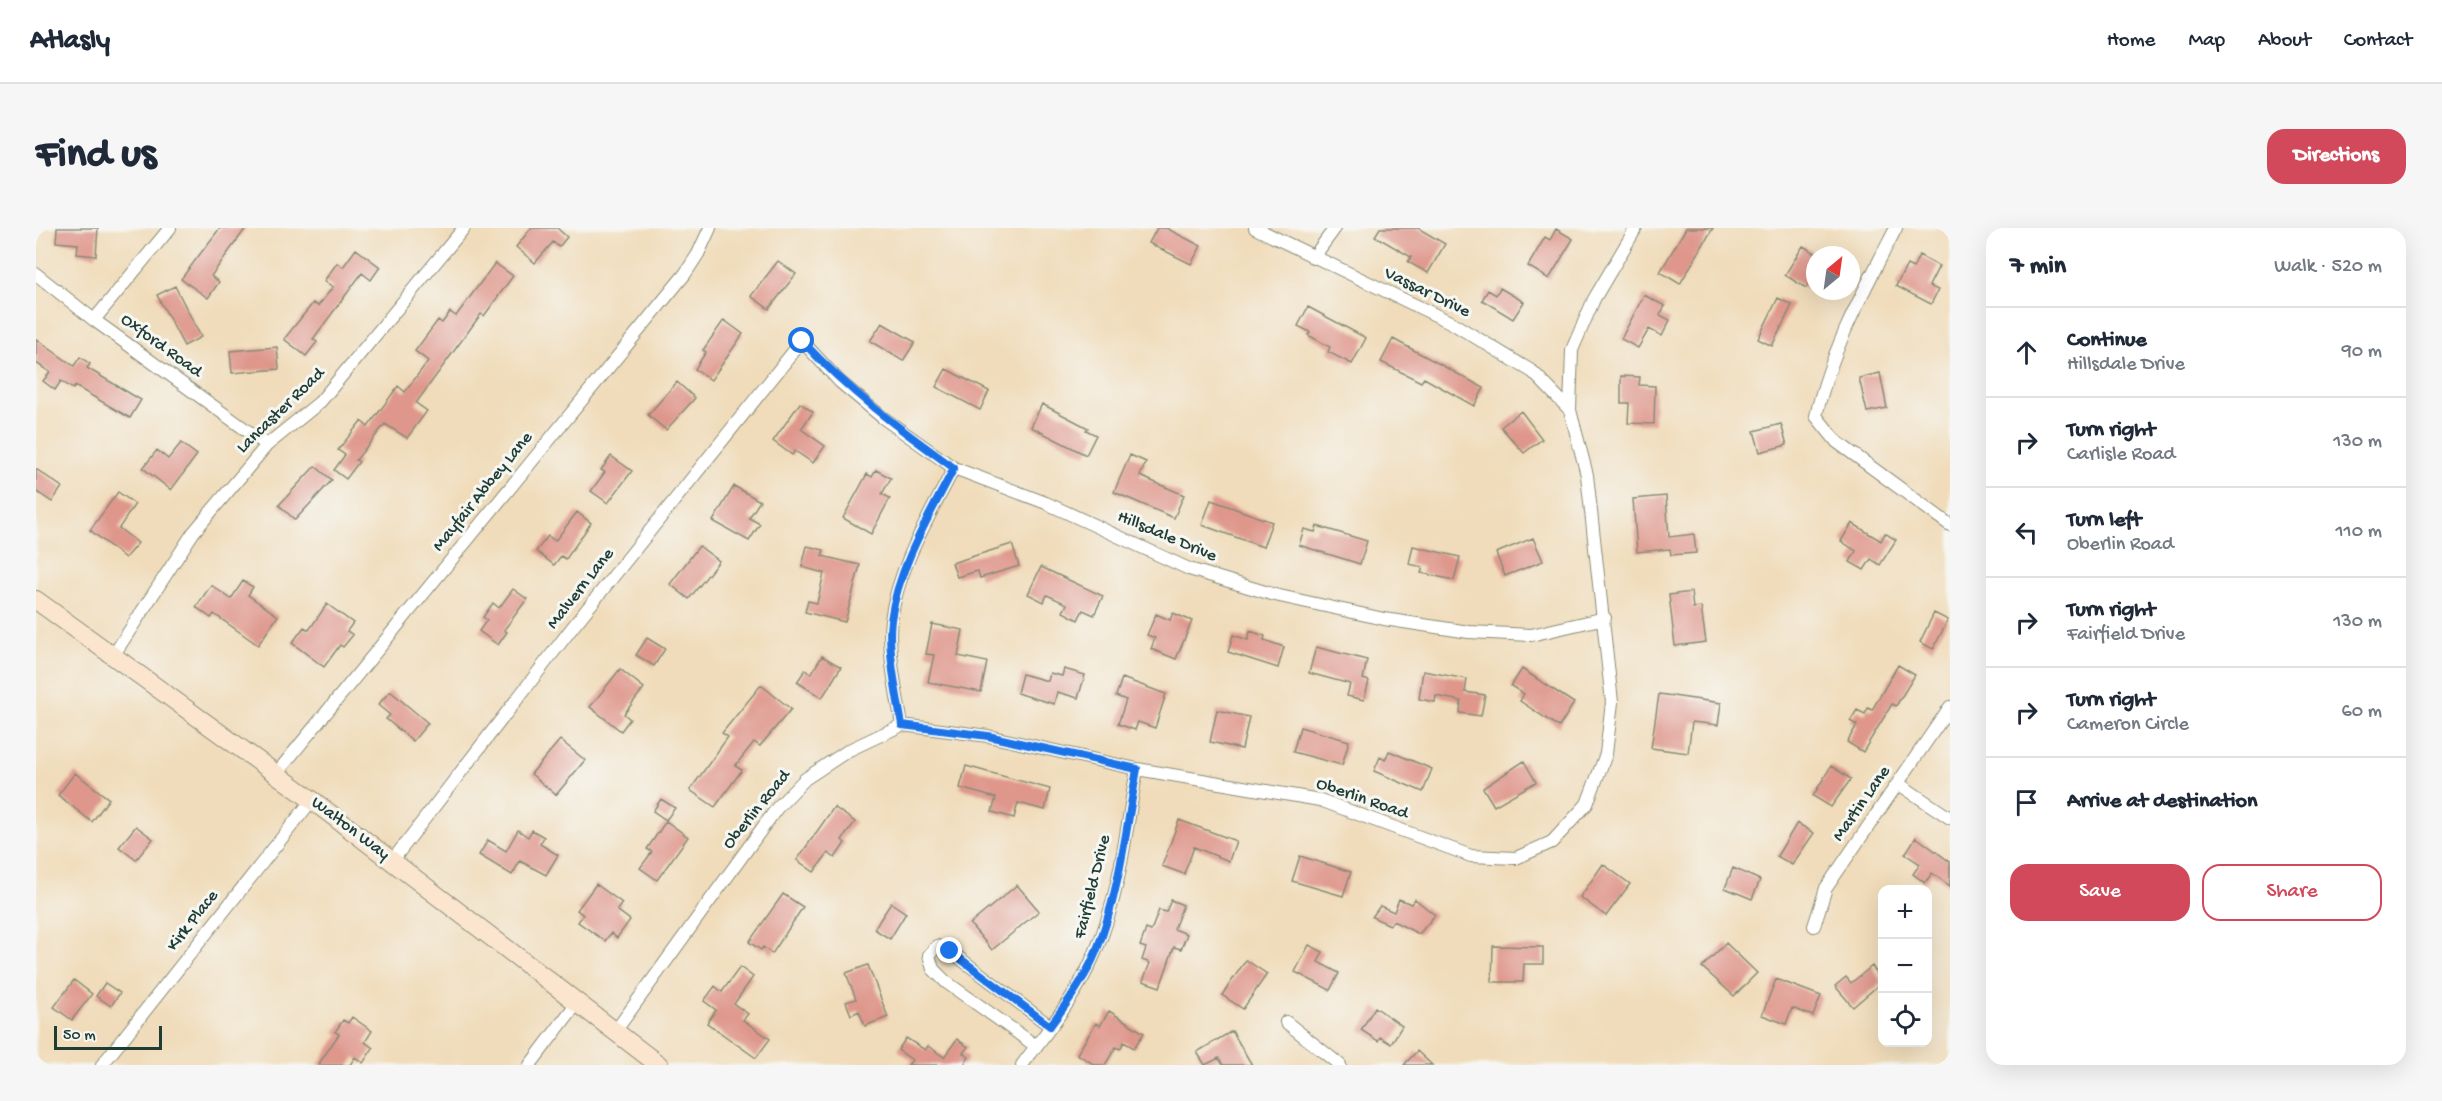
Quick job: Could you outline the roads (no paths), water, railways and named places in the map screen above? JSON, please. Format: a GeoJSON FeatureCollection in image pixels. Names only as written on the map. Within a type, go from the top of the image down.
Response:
{"type":"FeatureCollection","features":[{"type":"Feature","properties":{"kind":"main road","name":"Walton Way"},"geometry":{"type":"LineString","coordinates":[[36,600],[312,800],[576,1004],[659,1065]]}},
{"type":"Feature","properties":{"kind":"street"},"geometry":{"type":"LineString","coordinates":[[94,320],[170,228]]}},
{"type":"Feature","properties":{"kind":"street","name":"Lancaster Road"},"geometry":{"type":"LineString","coordinates":[[113,656],[193,533],[267,445],[320,402],[464,228]]}},
{"type":"Feature","properties":{"kind":"street","name":"Mayfair Abbey Lane"},"geometry":{"type":"LineString","coordinates":[[276,774],[685,274],[698,254],[710,228]]}},
{"type":"Feature","properties":{"kind":"street","name":"Vassar Drive"},"geometry":{"type":"LineString","coordinates":[[1255,228],[1313,258],[1452,323],[1533,372],[1570,410]]}},
{"type":"Feature","properties":{"kind":"street"},"geometry":{"type":"LineString","coordinates":[[1313,258],[1335,228]]}},
{"type":"Feature","properties":{"kind":"street","name":"Oberlin Road"},"geometry":{"type":"LineString","coordinates":[[614,1033],[777,808],[805,779],[822,767],[849,750],[902,725],[988,736],[1137,769],[1320,800],[1471,856],[1516,858],[1552,842],[1587,804],[1606,754],[1612,702],[1605,618],[1587,475],[1570,410],[1572,350],[1594,299],[1636,228]]}},
{"type":"Feature","properties":{"kind":"street"},"geometry":{"type":"LineString","coordinates":[[1896,228],[1861,296],[1822,387],[1816,416],[1837,442],[1950,525]]}},
{"type":"Feature","properties":{"kind":"street","name":"Oxford Road"},"geometry":{"type":"LineString","coordinates":[[36,274],[94,320],[267,445]]}},
{"type":"Feature","properties":{"kind":"street","name":"Hillsdale Drive"},"geometry":{"type":"LineString","coordinates":[[802,341],[840,382],[954,468],[1046,504],[1189,569],[1275,595],[1384,619],[1469,632],[1531,635],[1605,618]]}},
{"type":"Feature","properties":{"kind":"street","name":"Malvern Lane"},"geometry":{"type":"LineString","coordinates":[[392,861],[572,628],[802,341]]}},
{"type":"Feature","properties":{"kind":"street"},"geometry":{"type":"LineString","coordinates":[[902,725],[895,684],[891,621],[903,573],[954,468]]}},
{"type":"Feature","properties":{"kind":"street","name":"Martin Lane"},"geometry":{"type":"LineString","coordinates":[[1814,926],[1826,888],[1950,707]]}},
{"type":"Feature","properties":{"kind":"street","name":"Fairfield Drive"},"geometry":{"type":"LineString","coordinates":[[1022,1065],[1073,994],[1095,953],[1120,863],[1137,769]]}},
{"type":"Feature","properties":{"kind":"street"},"geometry":{"type":"LineString","coordinates":[[1899,784],[1950,818]]}},
{"type":"Feature","properties":{"kind":"street","name":"Kirk Place"},"geometry":{"type":"LineString","coordinates":[[102,1065],[312,800]]}},
{"type":"Feature","properties":{"kind":"street"},"geometry":{"type":"LineString","coordinates":[[1036,1046],[946,982],[933,969],[929,956],[937,946],[950,951],[1050,1026]]}},
{"type":"Feature","properties":{"kind":"street"},"geometry":{"type":"LineString","coordinates":[[530,1065],[576,1004]]}},
{"type":"Feature","properties":{"kind":"street"},"geometry":{"type":"LineString","coordinates":[[1286,1022],[1340,1065]]}}]}
